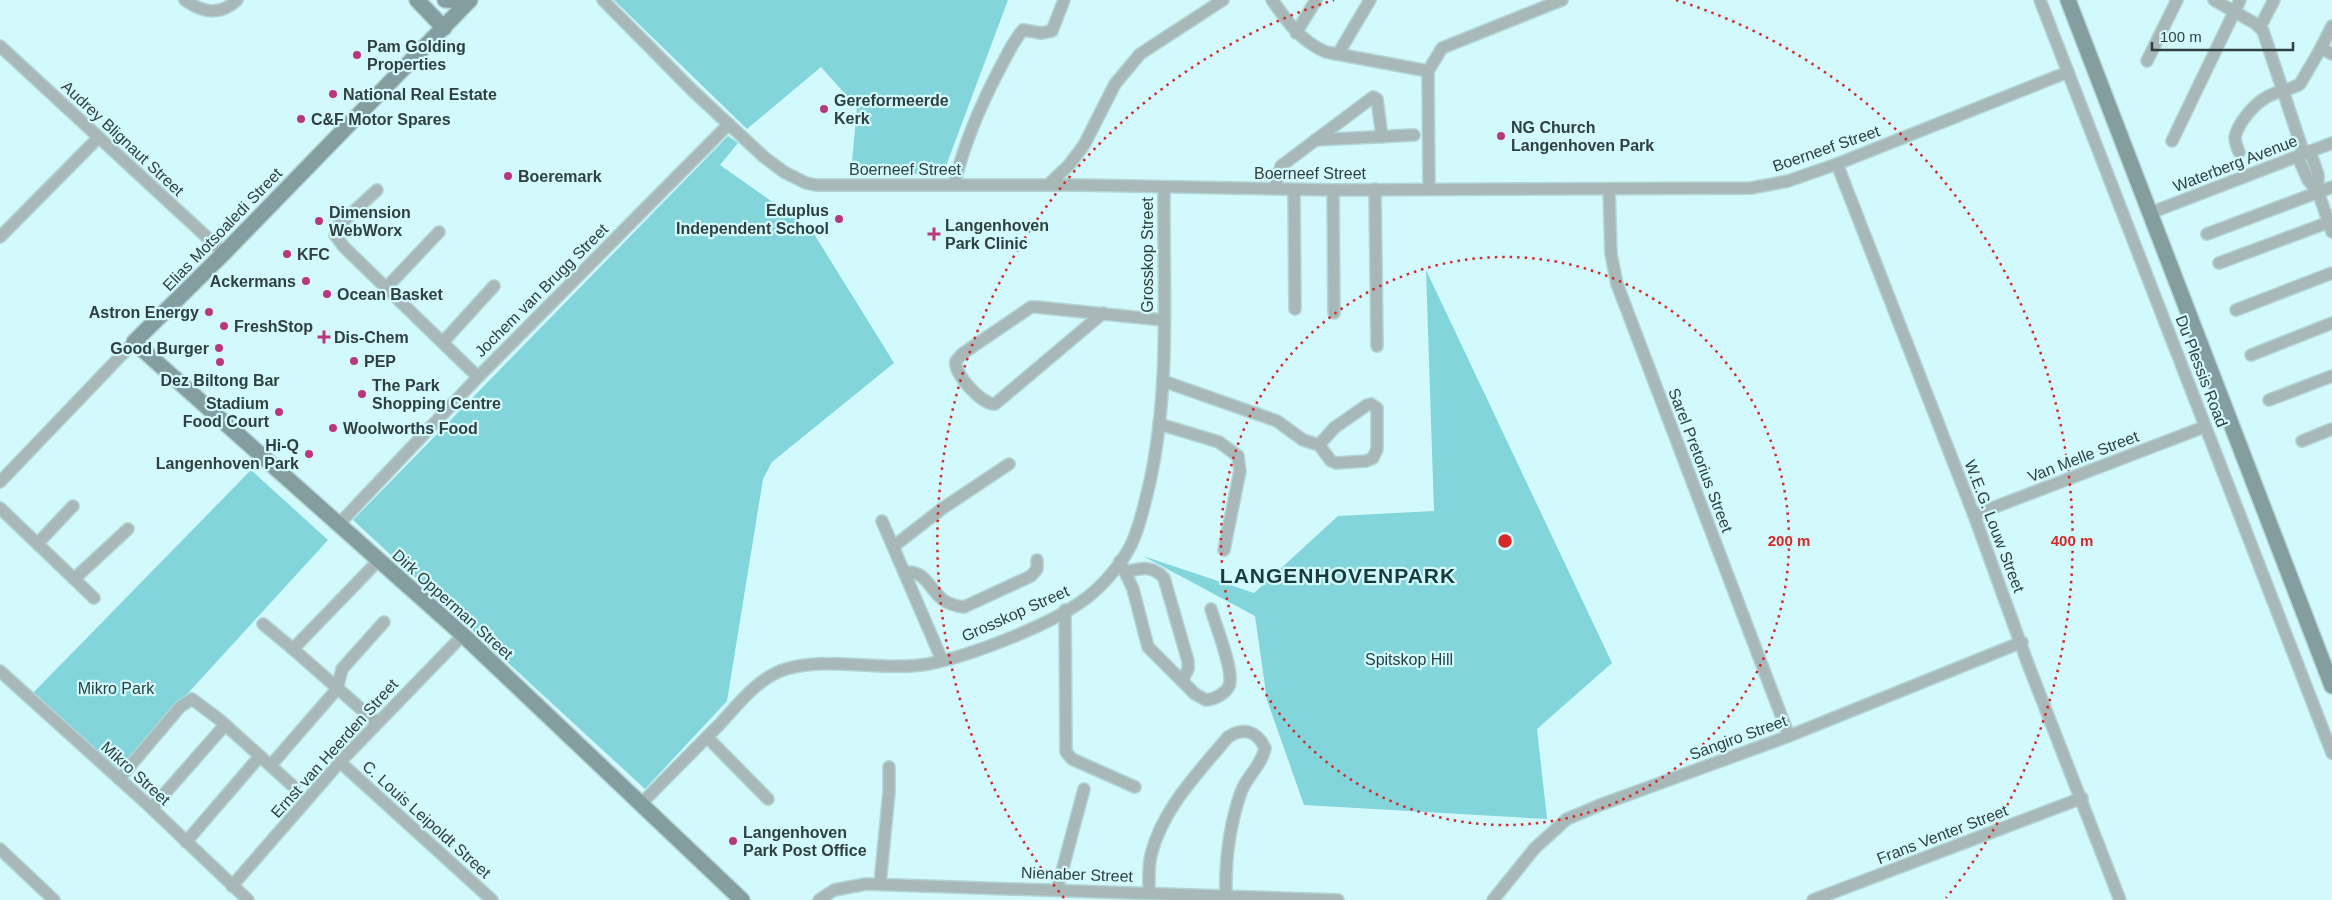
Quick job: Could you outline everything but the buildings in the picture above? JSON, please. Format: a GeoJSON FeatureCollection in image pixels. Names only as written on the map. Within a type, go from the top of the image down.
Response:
{"type":"FeatureCollection","features":[{"type":"Feature","properties":{"kind":"street"},"geometry":{"type":"LineString","coordinates":[[185,0],[199,9],[208,12],[220,11],[237,0]]}},
{"type":"Feature","properties":{"kind":"street"},"geometry":{"type":"LineString","coordinates":[[439,0],[456,16]]}},
{"type":"Feature","properties":{"kind":"street"},"geometry":{"type":"LineString","coordinates":[[445,0],[470,1]]}},
{"type":"Feature","properties":{"kind":"street","name":"Boerneef Street"},"geometry":{"type":"LineString","coordinates":[[603,0],[729,124],[784,172],[806,183],[816,184],[1048,185],[1294,190],[1750,188],[1788,181],[1837,164],[2068,72]]}},
{"type":"Feature","properties":{"kind":"street"},"geometry":{"type":"LineString","coordinates":[[954,185],[962,152],[977,114],[1015,40],[1023,30],[1041,33],[1052,31],[1064,0]]}},
{"type":"Feature","properties":{"kind":"street"},"geometry":{"type":"LineString","coordinates":[[1048,185],[1069,165],[1084,145],[1115,84],[1140,54],[1223,0]]}},
{"type":"Feature","properties":{"kind":"street"},"geometry":{"type":"LineString","coordinates":[[1272,0],[1296,33],[1315,47],[1338,54],[1428,71]]}},
{"type":"Feature","properties":{"kind":"street"},"geometry":{"type":"LineString","coordinates":[[1296,33],[1316,0]]}},
{"type":"Feature","properties":{"kind":"street"},"geometry":{"type":"LineString","coordinates":[[1338,54],[1370,0]]}},
{"type":"Feature","properties":{"kind":"street"},"geometry":{"type":"LineString","coordinates":[[1429,188],[1428,71],[1442,48],[1562,0]]}},
{"type":"Feature","properties":{"kind":"street","name":"Du Plessis Road"},"geometry":{"type":"LineString","coordinates":[[2040,0],[2332,754]]}},
{"type":"Feature","properties":{"kind":"street","name":"Du Plessis Road"},"geometry":{"type":"LineString","coordinates":[[2068,0],[2332,686]]}},
{"type":"Feature","properties":{"kind":"street"},"geometry":{"type":"LineString","coordinates":[[2147,61],[2177,0]]}},
{"type":"Feature","properties":{"kind":"street"},"geometry":{"type":"LineString","coordinates":[[2214,0],[2260,27],[2268,39],[2304,154],[2318,175],[2318,192],[2331,225],[2219,263]]}},
{"type":"Feature","properties":{"kind":"street"},"geometry":{"type":"LineString","coordinates":[[2172,141],[2240,0]]}},
{"type":"Feature","properties":{"kind":"street"},"geometry":{"type":"LineString","coordinates":[[2260,27],[2274,0]]}},
{"type":"Feature","properties":{"kind":"street","name":"Elias Motsoaledi Street"},"geometry":{"type":"LineString","coordinates":[[0,482],[134,342],[224,254],[470,1]]}},
{"type":"Feature","properties":{"kind":"street"},"geometry":{"type":"LineString","coordinates":[[421,4],[444,28]]}},
{"type":"Feature","properties":{"kind":"street"},"geometry":{"type":"LineString","coordinates":[[421,4],[432,25],[430,42]]}},
{"type":"Feature","properties":{"kind":"street"},"geometry":{"type":"LineString","coordinates":[[2239,152],[2235,143],[2236,136],[2245,118],[2258,103],[2268,96],[2300,84],[2332,26]]}},
{"type":"Feature","properties":{"kind":"street","name":"Audrey Blignaut Street"},"geometry":{"type":"LineString","coordinates":[[0,46],[224,254]]}},
{"type":"Feature","properties":{"kind":"street"},"geometry":{"type":"LineString","coordinates":[[2321,48],[2332,54]]}},
{"type":"Feature","properties":{"kind":"street"},"geometry":{"type":"LineString","coordinates":[[1275,189],[1281,166],[1373,97],[1377,99],[1382,137]]}},
{"type":"Feature","properties":{"kind":"street","name":"Jochem van Brugg Street"},"geometry":{"type":"LineString","coordinates":[[338,525],[478,377],[729,124]]}},
{"type":"Feature","properties":{"kind":"street"},"geometry":{"type":"LineString","coordinates":[[1315,140],[1414,135]]}},
{"type":"Feature","properties":{"kind":"street"},"geometry":{"type":"LineString","coordinates":[[0,237],[98,138]]}},
{"type":"Feature","properties":{"kind":"street","name":"Waterberg Avenue"},"geometry":{"type":"LineString","coordinates":[[2150,213],[2332,143]]}},
{"type":"Feature","properties":{"kind":"street","name":"W.E.G. Louw Street"},"geometry":{"type":"LineString","coordinates":[[1837,164],[1974,515],[2120,900]]}},
{"type":"Feature","properties":{"kind":"street"},"geometry":{"type":"LineString","coordinates":[[2207,234],[2332,187]]}},
{"type":"Feature","properties":{"kind":"street","name":"Grosskop Street"},"geometry":{"type":"LineString","coordinates":[[641,804],[757,686],[786,669],[814,665],[882,667],[927,664],[980,649],[1065,610],[1090,595],[1120,561],[1131,546],[1140,519],[1153,470],[1159,424],[1163,381],[1164,188]]}},
{"type":"Feature","properties":{"kind":"street"},"geometry":{"type":"LineString","coordinates":[[1375,189],[1377,346]]}},
{"type":"Feature","properties":{"kind":"street","name":"Sarel Pretorius Street"},"geometry":{"type":"LineString","coordinates":[[1610,189],[1611,254],[1617,284],[1789,736]]}},
{"type":"Feature","properties":{"kind":"street"},"geometry":{"type":"LineString","coordinates":[[378,190],[338,226],[335,234],[344,247],[478,377]]}},
{"type":"Feature","properties":{"kind":"street"},"geometry":{"type":"LineString","coordinates":[[1294,190],[1295,309]]}},
{"type":"Feature","properties":{"kind":"street"},"geometry":{"type":"LineString","coordinates":[[1333,190],[1334,313]]}},
{"type":"Feature","properties":{"kind":"street"},"geometry":{"type":"LineString","coordinates":[[387,287],[439,232]]}},
{"type":"Feature","properties":{"kind":"street"},"geometry":{"type":"LineString","coordinates":[[2236,310],[2332,273]]}},
{"type":"Feature","properties":{"kind":"street"},"geometry":{"type":"LineString","coordinates":[[443,342],[494,286]]}},
{"type":"Feature","properties":{"kind":"street"},"geometry":{"type":"LineString","coordinates":[[1103,313],[995,404],[988,404],[980,399],[956,370],[956,361],[962,354],[1031,308],[1103,313],[1163,320]]}},
{"type":"Feature","properties":{"kind":"street"},"geometry":{"type":"LineString","coordinates":[[2251,355],[2332,324]]}},
{"type":"Feature","properties":{"kind":"street","name":"Dirk Opperman Street"},"geometry":{"type":"LineString","coordinates":[[134,342],[220,416],[338,525],[463,635],[742,900]]}},
{"type":"Feature","properties":{"kind":"street"},"geometry":{"type":"LineString","coordinates":[[2269,400],[2332,376]]}},
{"type":"Feature","properties":{"kind":"street"},"geometry":{"type":"LineString","coordinates":[[1163,381],[1277,421],[1303,440],[1319,445],[1331,460],[1336,463],[1371,459],[1377,449],[1377,408],[1374,405],[1367,404],[1334,428],[1319,445]]}},
{"type":"Feature","properties":{"kind":"street"},"geometry":{"type":"LineString","coordinates":[[1159,424],[1219,442],[1238,456],[1240,471],[1224,550]]}},
{"type":"Feature","properties":{"kind":"street","name":"Van Melle Street"},"geometry":{"type":"LineString","coordinates":[[1974,515],[2204,427]]}},
{"type":"Feature","properties":{"kind":"street"},"geometry":{"type":"LineString","coordinates":[[2302,441],[2332,429]]}},
{"type":"Feature","properties":{"kind":"street"},"geometry":{"type":"LineString","coordinates":[[894,546],[943,508],[1009,464]]}},
{"type":"Feature","properties":{"kind":"street"},"geometry":{"type":"LineString","coordinates":[[38,544],[73,506]]}},
{"type":"Feature","properties":{"kind":"street"},"geometry":{"type":"LineString","coordinates":[[0,508],[94,598]]}},
{"type":"Feature","properties":{"kind":"street"},"geometry":{"type":"LineString","coordinates":[[882,521],[942,660]]}},
{"type":"Feature","properties":{"kind":"street"},"geometry":{"type":"LineString","coordinates":[[74,579],[128,529]]}},
{"type":"Feature","properties":{"kind":"street"},"geometry":{"type":"LineString","coordinates":[[293,650],[379,560]]}},
{"type":"Feature","properties":{"kind":"street"},"geometry":{"type":"LineString","coordinates":[[905,572],[913,572],[924,576],[941,598],[954,606],[964,607],[1031,576],[1037,569],[1037,560]]}},
{"type":"Feature","properties":{"kind":"street"},"geometry":{"type":"LineString","coordinates":[[1120,561],[1133,589],[1148,647],[1199,697],[1206,700],[1222,694],[1229,686],[1230,674],[1211,609]]}},
{"type":"Feature","properties":{"kind":"street"},"geometry":{"type":"LineString","coordinates":[[1126,572],[1142,568],[1153,570],[1164,578],[1188,660],[1188,669],[1182,681]]}},
{"type":"Feature","properties":{"kind":"street"},"geometry":{"type":"LineString","coordinates":[[1065,610],[1066,752],[1072,759],[1135,787]]}},
{"type":"Feature","properties":{"kind":"street"},"geometry":{"type":"LineString","coordinates":[[271,765],[338,689],[342,669],[384,622]]}},
{"type":"Feature","properties":{"kind":"street"},"geometry":{"type":"LineString","coordinates":[[263,624],[377,723]]}},
{"type":"Feature","properties":{"kind":"street","name":"Ernst van Heerden Street"},"geometry":{"type":"LineString","coordinates":[[232,886],[340,762],[463,635]]}},
{"type":"Feature","properties":{"kind":"street","name":"Sangiro Street"},"geometry":{"type":"LineString","coordinates":[[1493,900],[1536,848],[1567,819],[1600,805],[1789,736],[2022,642]]}},
{"type":"Feature","properties":{"kind":"street","name":"Mikro Street"},"geometry":{"type":"LineString","coordinates":[[0,671],[152,808],[248,900]]}},
{"type":"Feature","properties":{"kind":"street"},"geometry":{"type":"LineString","coordinates":[[119,779],[180,707],[190,699],[195,700],[225,725],[294,787]]}},
{"type":"Feature","properties":{"kind":"street"},"geometry":{"type":"LineString","coordinates":[[152,808],[225,725]]}},
{"type":"Feature","properties":{"kind":"street"},"geometry":{"type":"LineString","coordinates":[[1149,893],[1151,856],[1156,838],[1169,812],[1180,795],[1228,737],[1238,731],[1246,731],[1255,735],[1265,748],[1262,760],[1246,782],[1236,812],[1225,871],[1226,895]]}},
{"type":"Feature","properties":{"kind":"street"},"geometry":{"type":"LineString","coordinates":[[707,737],[768,798]]}},
{"type":"Feature","properties":{"kind":"street"},"geometry":{"type":"LineString","coordinates":[[186,842],[260,756]]}},
{"type":"Feature","properties":{"kind":"street","name":"C. Louis Leipoldt Street"},"geometry":{"type":"LineString","coordinates":[[340,762],[492,900]]}},
{"type":"Feature","properties":{"kind":"street"},"geometry":{"type":"LineString","coordinates":[[880,884],[889,792],[889,767]]}},
{"type":"Feature","properties":{"kind":"street"},"geometry":{"type":"LineString","coordinates":[[1057,890],[1084,789]]}},
{"type":"Feature","properties":{"kind":"street","name":"Frans Venter Street"},"geometry":{"type":"LineString","coordinates":[[1813,900],[2082,798]]}},
{"type":"Feature","properties":{"kind":"street"},"geometry":{"type":"LineString","coordinates":[[0,849],[54,900]]}},
{"type":"Feature","properties":{"kind":"street","name":"Nienaber Street"},"geometry":{"type":"LineString","coordinates":[[819,900],[834,890],[850,885],[880,884],[1057,890],[1102,896],[1149,893],[1338,900]]}},
{"type":"Feature","properties":{"kind":"green space"},"geometry":{"type":"Polygon","coordinates":[[[614,0],[1008,0],[943,174],[851,173],[857,107],[821,67],[747,129],[614,0]]]}},
{"type":"Feature","properties":{"kind":"green space"},"geometry":{"type":"Polygon","coordinates":[[[728,136],[738,143],[720,165],[811,229],[894,363],[772,462],[763,479],[727,701],[645,789],[353,520],[728,136]]]}},
{"type":"Feature","properties":{"kind":"green space","name":"Spitskop Hill"},"geometry":{"type":"Polygon","coordinates":[[[1426,270],[1612,663],[1537,729],[1547,819],[1304,805],[1267,700],[1255,616],[1143,556],[1254,593],[1338,516],[1434,511],[1426,270]]]}},
{"type":"Feature","properties":{"kind":"green space","name":"Mikro Park"},"geometry":{"type":"Polygon","coordinates":[[[251,470],[328,540],[115,773],[31,695],[251,470]]]}},
{"type":"Feature","properties":{"kind":"place","name":"Pam Golding Properties"},"geometry":{"type":"Point","coordinates":[357,55]}},
{"type":"Feature","properties":{"kind":"place","name":"National Real Estate"},"geometry":{"type":"Point","coordinates":[333,94]}},
{"type":"Feature","properties":{"kind":"place","name":"Gereformeerde Kerk"},"geometry":{"type":"Point","coordinates":[824,109]}},
{"type":"Feature","properties":{"kind":"place","name":"C&F Motor Spares"},"geometry":{"type":"Point","coordinates":[301,119]}},
{"type":"Feature","properties":{"kind":"place","name":"NG Church Langenhoven Park"},"geometry":{"type":"Point","coordinates":[1501,136]}},
{"type":"Feature","properties":{"kind":"place","name":"Boeremark"},"geometry":{"type":"Point","coordinates":[508,176]}},
{"type":"Feature","properties":{"kind":"place","name":"Eduplus Independent School"},"geometry":{"type":"Point","coordinates":[839,219]}},
{"type":"Feature","properties":{"kind":"place","name":"Dimension WebWorx"},"geometry":{"type":"Point","coordinates":[319,221]}},
{"type":"Feature","properties":{"kind":"place","name":"Langenhoven Park Clinic"},"geometry":{"type":"Point","coordinates":[934,234]}},
{"type":"Feature","properties":{"kind":"place","name":"KFC"},"geometry":{"type":"Point","coordinates":[287,254]}},
{"type":"Feature","properties":{"kind":"place","name":"Ackermans"},"geometry":{"type":"Point","coordinates":[306,281]}},
{"type":"Feature","properties":{"kind":"place","name":"Ocean Basket"},"geometry":{"type":"Point","coordinates":[327,294]}},
{"type":"Feature","properties":{"kind":"place","name":"Astron Energy"},"geometry":{"type":"Point","coordinates":[209,312]}},
{"type":"Feature","properties":{"kind":"place","name":"FreshStop"},"geometry":{"type":"Point","coordinates":[224,326]}},
{"type":"Feature","properties":{"kind":"place","name":"Dis-Chem"},"geometry":{"type":"Point","coordinates":[324,337]}},
{"type":"Feature","properties":{"kind":"place","name":"Good Burger"},"geometry":{"type":"Point","coordinates":[219,348]}},
{"type":"Feature","properties":{"kind":"place","name":"PEP"},"geometry":{"type":"Point","coordinates":[354,361]}},
{"type":"Feature","properties":{"kind":"place","name":"Dez Biltong Bar"},"geometry":{"type":"Point","coordinates":[220,362]}},
{"type":"Feature","properties":{"kind":"place","name":"The Park Shopping Centre"},"geometry":{"type":"Point","coordinates":[362,394]}},
{"type":"Feature","properties":{"kind":"place","name":"Stadium Food Court"},"geometry":{"type":"Point","coordinates":[279,412]}},
{"type":"Feature","properties":{"kind":"place","name":"Woolworths Food"},"geometry":{"type":"Point","coordinates":[333,428]}},
{"type":"Feature","properties":{"kind":"place","name":"Hi-Q Langenhoven Park"},"geometry":{"type":"Point","coordinates":[309,454]}},
{"type":"Feature","properties":{"kind":"place","name":"Langenhoven Park Post Office"},"geometry":{"type":"Point","coordinates":[733,841]}},
{"type":"Feature","properties":{"kind":"district","name":"LANGENHOVENPARK"},"geometry":{"type":"Point","coordinates":[1338,576]}}]}
